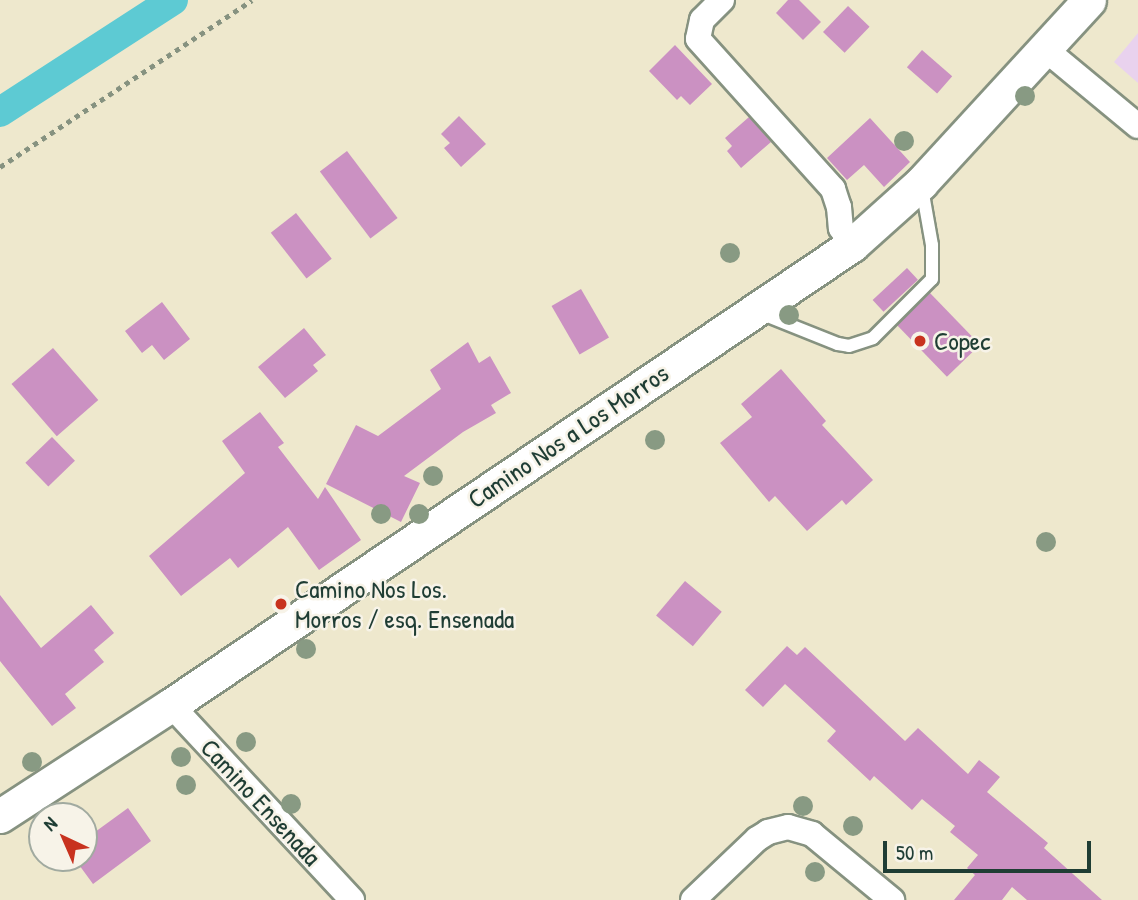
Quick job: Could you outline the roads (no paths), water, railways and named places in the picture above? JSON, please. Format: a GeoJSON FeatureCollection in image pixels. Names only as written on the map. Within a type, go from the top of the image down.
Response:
{"type":"FeatureCollection","features":[{"type":"Feature","properties":{"kind":"main road","name":"Camino Nos a Los Morros"},"geometry":{"type":"LineString","coordinates":[[0,816],[170,705],[852,245],[921,183],[1046,50],[1089,0]]}},
{"type":"Feature","properties":{"kind":"street"},"geometry":{"type":"LineString","coordinates":[[722,0],[700,23],[699,42],[833,190],[839,206],[841,228],[852,245]]}},
{"type":"Feature","properties":{"kind":"street"},"geometry":{"type":"LineString","coordinates":[[1046,50],[1138,126]]}},
{"type":"Feature","properties":{"kind":"street","name":"Camino Ensenada"},"geometry":{"type":"LineString","coordinates":[[170,705],[352,900]]}},
{"type":"Feature","properties":{"kind":"street"},"geometry":{"type":"LineString","coordinates":[[693,900],[757,839],[768,832],[788,827],[806,831],[817,838],[892,900]]}},
{"type":"Feature","properties":{"kind":"lane"},"geometry":{"type":"LineString","coordinates":[[756,311],[838,344],[849,346],[873,338],[932,279],[932,245],[921,183]]}},
{"type":"Feature","properties":{"kind":"waterway"},"geometry":{"type":"LineString","coordinates":[[0,112],[173,0]]}},
{"type":"Feature","properties":{"kind":"place","name":"Copec"},"geometry":{"type":"Point","coordinates":[920,341]}},
{"type":"Feature","properties":{"kind":"place","name":"Camino Nos Los. Morros / esq. Ensenada"},"geometry":{"type":"Point","coordinates":[281,604]}}]}
